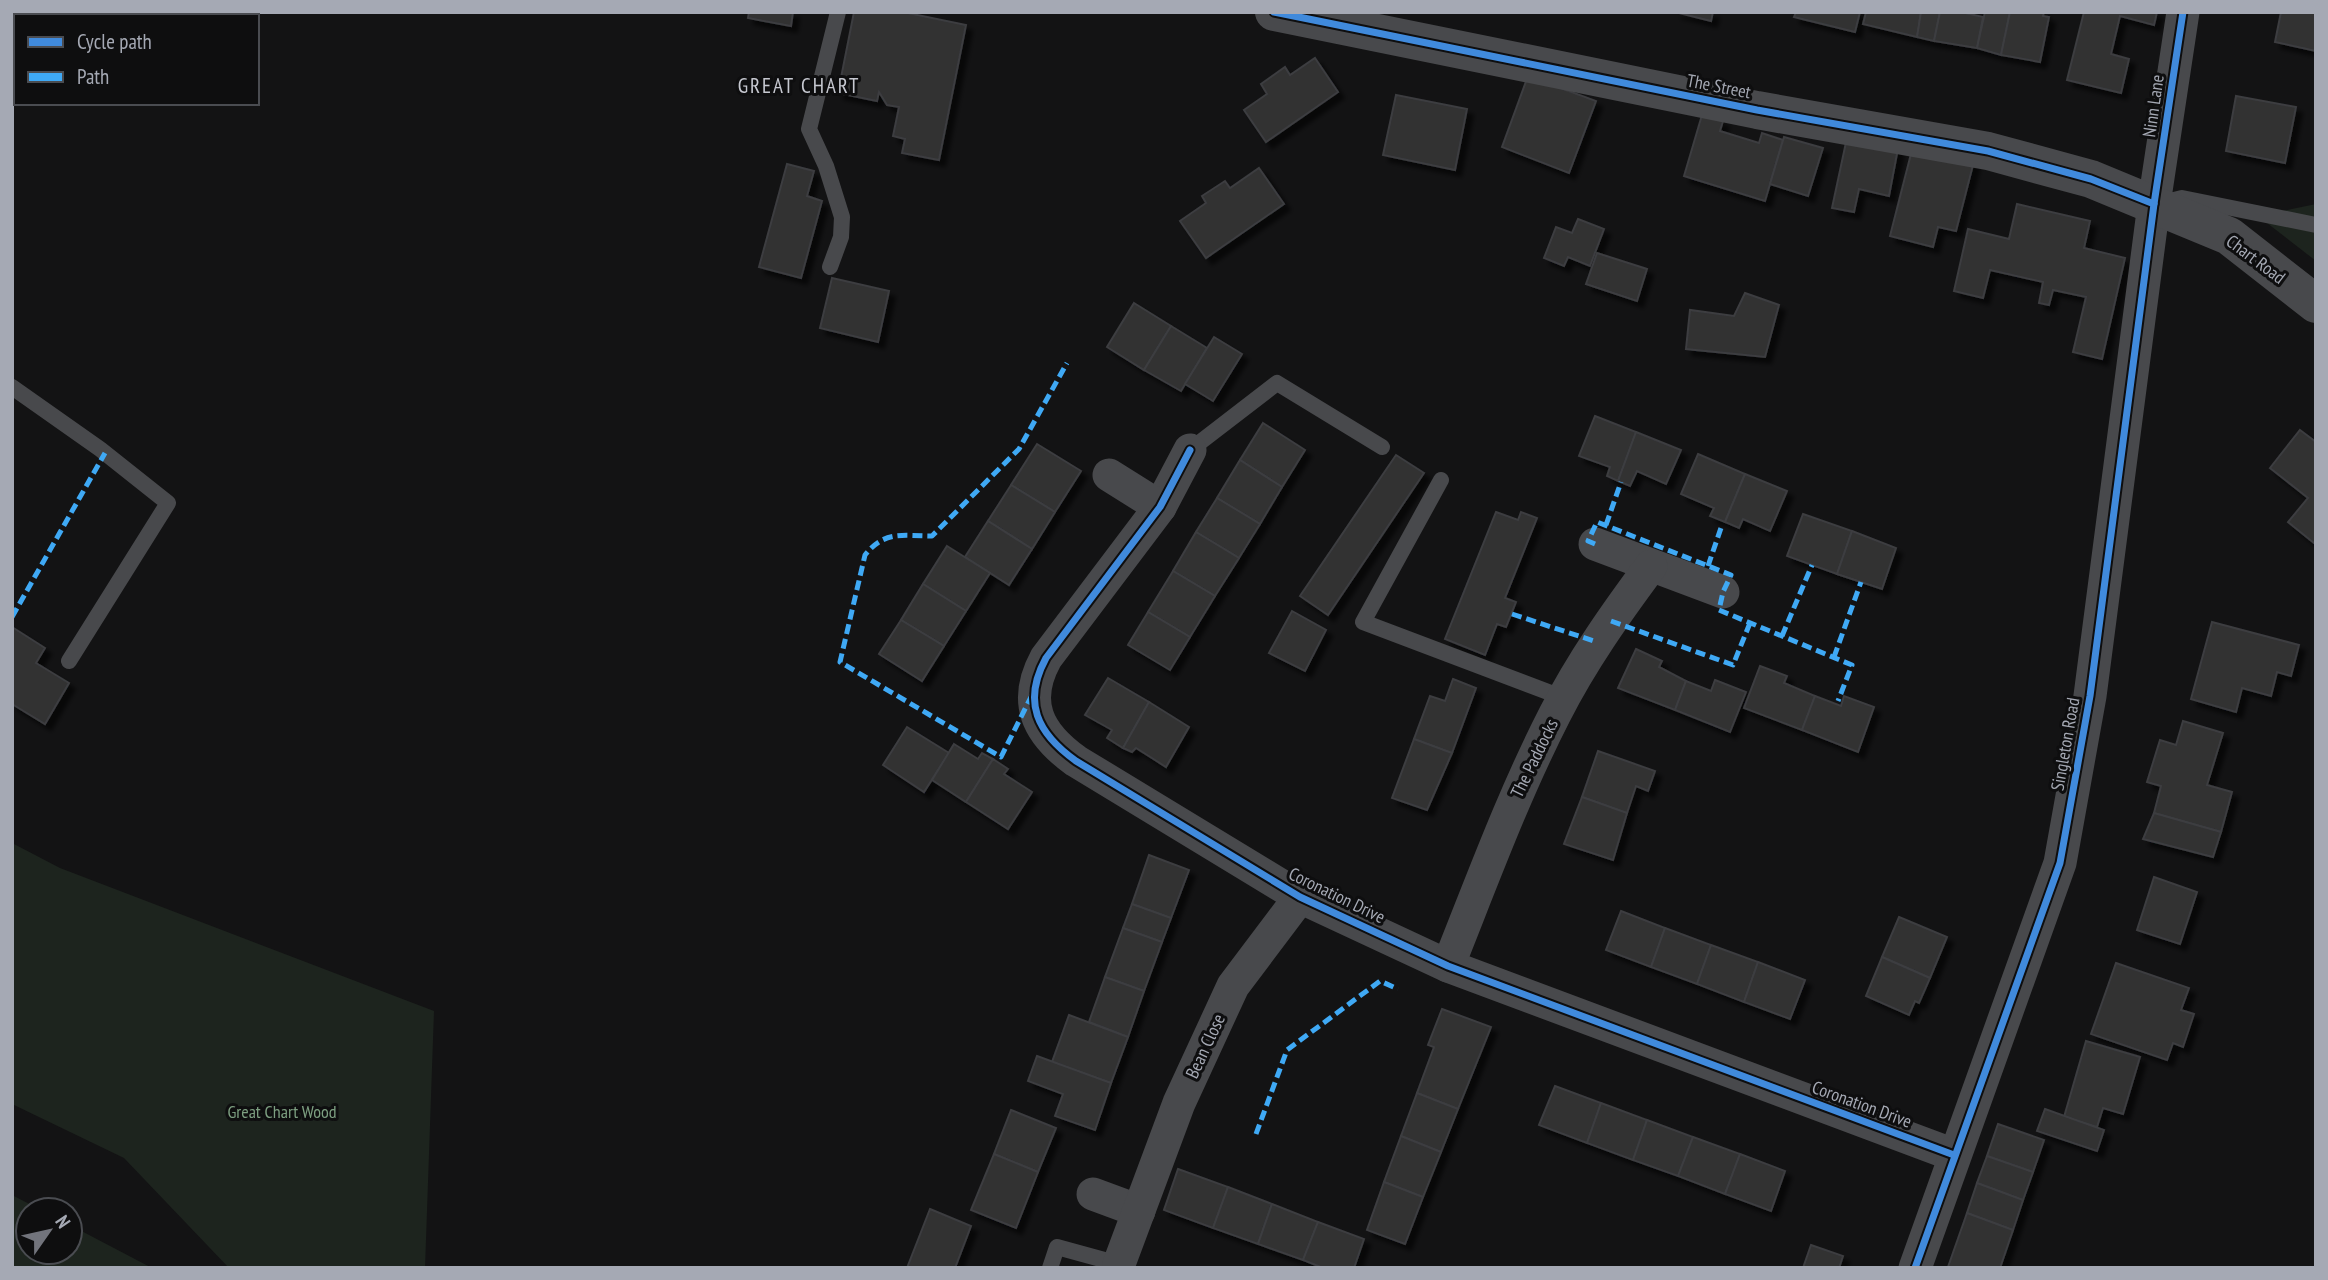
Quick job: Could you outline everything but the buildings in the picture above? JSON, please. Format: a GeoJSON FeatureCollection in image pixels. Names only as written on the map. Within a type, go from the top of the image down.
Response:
{"type":"FeatureCollection","features":[{"type":"Feature","properties":{"kind":"street","name":"The Street"},"geometry":{"type":"LineString","coordinates":[[1273,12],[1372,22],[1757,110],[1988,151],[2091,179],[2154,204]]}},
{"type":"Feature","properties":{"kind":"street","name":"Ninn Lane"},"geometry":{"type":"LineString","coordinates":[[2154,204],[2183,12]]}},
{"type":"Feature","properties":{"kind":"street","name":"Chart Road"},"geometry":{"type":"LineString","coordinates":[[2154,204],[2229,236],[2316,304]]}},
{"type":"Feature","properties":{"kind":"street","name":"Singleton Road"},"geometry":{"type":"LineString","coordinates":[[1915,1268],[2060,863],[2090,696],[2154,204]]}},
{"type":"Feature","properties":{"kind":"street","name":"Coronation Drive"},"geometry":{"type":"LineString","coordinates":[[1190,450],[1160,507],[1046,658],[1036,676],[1035,712],[1042,728],[1057,747],[1300,897],[1448,966],[1954,1155]]}},
{"type":"Feature","properties":{"kind":"street"},"geometry":{"type":"LineString","coordinates":[[1109,475],[1160,507]]}},
{"type":"Feature","properties":{"kind":"street"},"geometry":{"type":"LineString","coordinates":[[1595,544],[1723,592]]}},
{"type":"Feature","properties":{"kind":"street","name":"The Paddocks"},"geometry":{"type":"LineString","coordinates":[[1448,966],[1510,807],[1564,698],[1599,638],[1651,566]]}},
{"type":"Feature","properties":{"kind":"street","name":"Bean Close"},"geometry":{"type":"LineString","coordinates":[[1119,1264],[1179,1103],[1233,986],[1300,897]]}},
{"type":"Feature","properties":{"kind":"street"},"geometry":{"type":"LineString","coordinates":[[1093,1194],[1139,1211]]}},
{"type":"Feature","properties":{"kind":"lane"},"geometry":{"type":"LineString","coordinates":[[830,267],[841,237],[842,217],[826,166],[809,129],[838,12]]}},
{"type":"Feature","properties":{"kind":"lane"},"geometry":{"type":"LineString","coordinates":[[2154,204],[2182,198],[2316,225]]}},
{"type":"Feature","properties":{"kind":"lane"},"geometry":{"type":"LineString","coordinates":[[1190,450],[1277,383],[1382,447]]}},
{"type":"Feature","properties":{"kind":"lane"},"geometry":{"type":"LineString","coordinates":[[12,387],[100,449],[168,503],[69,661]]}},
{"type":"Feature","properties":{"kind":"lane"},"geometry":{"type":"LineString","coordinates":[[1441,480],[1363,622],[1564,698]]}},
{"type":"Feature","properties":{"kind":"lane"},"geometry":{"type":"LineString","coordinates":[[1050,1268],[1057,1247],[1119,1264]]}},
{"type":"Feature","properties":{"kind":"green space"},"geometry":{"type":"Polygon","coordinates":[[[2316,204],[2316,261],[2258,216],[2316,204]]]}},
{"type":"Feature","properties":{"kind":"green space","name":"Great Chart Wood"},"geometry":{"type":"Polygon","coordinates":[[[12,843],[60,868],[434,1011],[425,1268],[229,1268],[124,1158],[12,1104],[12,843]]]}},
{"type":"Feature","properties":{"kind":"green space"},"geometry":{"type":"Polygon","coordinates":[[[12,1195],[14,1266],[84,1266],[84,1232],[152,1268],[12,1268],[12,1195]]]}},
{"type":"Feature","properties":{"kind":"marked path"},"geometry":{"type":"LineString","coordinates":[[1032,695],[1001,757],[840,662],[865,555],[887,538],[903,535],[932,536],[1019,449],[1067,363]]}},
{"type":"Feature","properties":{"kind":"marked path"},"geometry":{"type":"LineString","coordinates":[[12,617],[105,453]]}},
{"type":"Feature","properties":{"kind":"marked path"},"geometry":{"type":"LineString","coordinates":[[1606,525],[1621,482]]}},
{"type":"Feature","properties":{"kind":"marked path"},"geometry":{"type":"LineString","coordinates":[[1595,544],[1588,541],[1597,522],[1731,575],[1719,610],[1852,665],[1838,701]]}},
{"type":"Feature","properties":{"kind":"marked path"},"geometry":{"type":"LineString","coordinates":[[1708,566],[1722,525]]}},
{"type":"Feature","properties":{"kind":"marked path"},"geometry":{"type":"LineString","coordinates":[[1782,636],[1812,565]]}},
{"type":"Feature","properties":{"kind":"marked path"},"geometry":{"type":"LineString","coordinates":[[1834,657],[1861,582]]}},
{"type":"Feature","properties":{"kind":"marked path"},"geometry":{"type":"LineString","coordinates":[[1512,614],[1597,642]]}},
{"type":"Feature","properties":{"kind":"marked path"},"geometry":{"type":"LineString","coordinates":[[1611,621],[1733,665],[1750,623]]}},
{"type":"Feature","properties":{"kind":"marked path"},"geometry":{"type":"LineString","coordinates":[[1256,1134],[1287,1050],[1380,981],[1398,989]]}},
{"type":"Feature","properties":{"kind":"cycle path"},"geometry":{"type":"LineString","coordinates":[[1274,12],[1757,110],[1988,151],[2091,179],[2154,204]]}},
{"type":"Feature","properties":{"kind":"cycle path"},"geometry":{"type":"LineString","coordinates":[[1915,1268],[2060,863],[2090,696],[2154,204],[2183,12]]}},
{"type":"Feature","properties":{"kind":"cycle path"},"geometry":{"type":"LineString","coordinates":[[1190,450],[1160,507],[1046,658],[1035,689],[1035,703],[1037,716],[1051,739],[1076,761],[1300,897],[1448,966],[1954,1155]]}},
{"type":"Feature","properties":{"kind":"district","name":"GREAT CHART"},"geometry":{"type":"Point","coordinates":[799,85]}}]}
